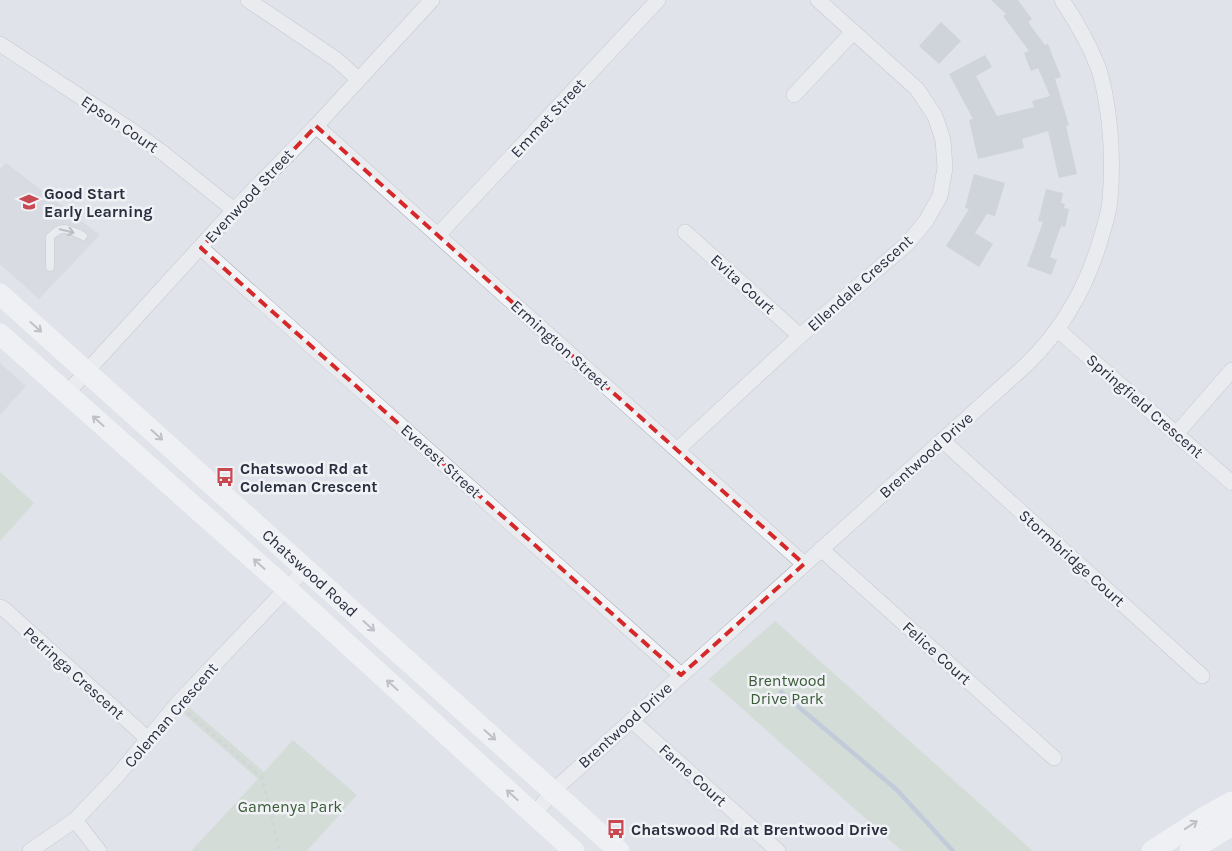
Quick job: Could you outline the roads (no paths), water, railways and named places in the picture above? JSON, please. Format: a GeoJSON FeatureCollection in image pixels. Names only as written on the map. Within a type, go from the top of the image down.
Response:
{"type":"FeatureCollection","features":[{"type":"Feature","properties":{"kind":"main road","name":"Chatswood Road"},"geometry":{"type":"LineString","coordinates":[[0,294],[619,851]]}},
{"type":"Feature","properties":{"kind":"main road","name":"Chatswood Road"},"geometry":{"type":"LineString","coordinates":[[0,334],[286,589],[574,851]]}},
{"type":"Feature","properties":{"kind":"main road"},"geometry":{"type":"LineString","coordinates":[[1152,851],[1203,818],[1232,802]]}},
{"type":"Feature","properties":{"kind":"main road"},"geometry":{"type":"LineString","coordinates":[[1190,851],[1232,825]]}},
{"type":"Feature","properties":{"kind":"street"},"geometry":{"type":"LineString","coordinates":[[248,0],[337,60],[358,79]]}},
{"type":"Feature","properties":{"kind":"street","name":"Evenwood Street"},"geometry":{"type":"LineString","coordinates":[[67,393],[234,210],[316,126],[432,0]]}},
{"type":"Feature","properties":{"kind":"street","name":"Emmet Street"},"geometry":{"type":"LineString","coordinates":[[438,236],[658,0]]}},
{"type":"Feature","properties":{"kind":"street","name":"Ellendale Crescent"},"geometry":{"type":"LineString","coordinates":[[677,450],[800,336],[907,244],[926,221],[940,196],[945,168],[943,140],[935,116],[917,89],[818,0]]}},
{"type":"Feature","properties":{"kind":"street","name":"Brentwood Drive"},"geometry":{"type":"LineString","coordinates":[[534,815],[553,791],[1027,364],[1044,348],[1058,330],[1079,295],[1092,266],[1110,202],[1112,163],[1108,114],[1099,68],[1077,23],[1062,0]]}},
{"type":"Feature","properties":{"kind":"street"},"geometry":{"type":"LineString","coordinates":[[794,95],[853,32]]}},
{"type":"Feature","properties":{"kind":"street","name":"Epson Court"},"geometry":{"type":"LineString","coordinates":[[0,44],[134,132],[234,210]]}},
{"type":"Feature","properties":{"kind":"street","name":"Ermington Street"},"geometry":{"type":"LineString","coordinates":[[316,126],[804,564]]}},
{"type":"Feature","properties":{"kind":"street","name":"Evita Court"},"geometry":{"type":"LineString","coordinates":[[685,232],[800,336]]}},
{"type":"Feature","properties":{"kind":"street","name":"Everest Street"},"geometry":{"type":"LineString","coordinates":[[201,248],[681,675]]}},
{"type":"Feature","properties":{"kind":"street","name":"Springfield Crescent"},"geometry":{"type":"LineString","coordinates":[[1058,330],[1232,483]]}},
{"type":"Feature","properties":{"kind":"street"},"geometry":{"type":"LineString","coordinates":[[1177,433],[1232,370]]}},
{"type":"Feature","properties":{"kind":"street","name":"Stormbridge Court"},"geometry":{"type":"LineString","coordinates":[[943,440],[1202,676]]}},
{"type":"Feature","properties":{"kind":"street","name":"Felice Court"},"geometry":{"type":"LineString","coordinates":[[821,549],[1054,758]]}},
{"type":"Feature","properties":{"kind":"street","name":"Coleman Crescent"},"geometry":{"type":"LineString","coordinates":[[30,851],[75,820],[118,776],[177,704],[305,569]]}},
{"type":"Feature","properties":{"kind":"street","name":"Petringa Crescent"},"geometry":{"type":"LineString","coordinates":[[0,608],[4,609],[148,739]]}},
{"type":"Feature","properties":{"kind":"street","name":"Farne Court"},"geometry":{"type":"LineString","coordinates":[[631,720],[778,851]]}},
{"type":"Feature","properties":{"kind":"street"},"geometry":{"type":"LineString","coordinates":[[75,820],[99,851]]}},
{"type":"Feature","properties":{"kind":"lane"},"geometry":{"type":"LineString","coordinates":[[50,267],[50,237],[56,231],[60,228],[83,236]]}},
{"type":"Feature","properties":{"kind":"waterway"},"geometry":{"type":"LineString","coordinates":[[781,692],[897,790],[953,851]]}},
{"type":"Feature","properties":{"kind":"place","name":"Good Start Early Learning"},"geometry":{"type":"Point","coordinates":[29,202]}},
{"type":"Feature","properties":{"kind":"place","name":"Chatswood Rd at Coleman Crescent"},"geometry":{"type":"Point","coordinates":[225,477]}},
{"type":"Feature","properties":{"kind":"place","name":"Chatswood Rd at Brentwood Drive"},"geometry":{"type":"Point","coordinates":[616,829]}},
{"type":"Feature","properties":{"kind":"park label","name":"Brentwood Drive Park"},"geometry":{"type":"Point","coordinates":[787,689]}},
{"type":"Feature","properties":{"kind":"park label","name":"Gamenya Park"},"geometry":{"type":"Point","coordinates":[290,806]}}]}
